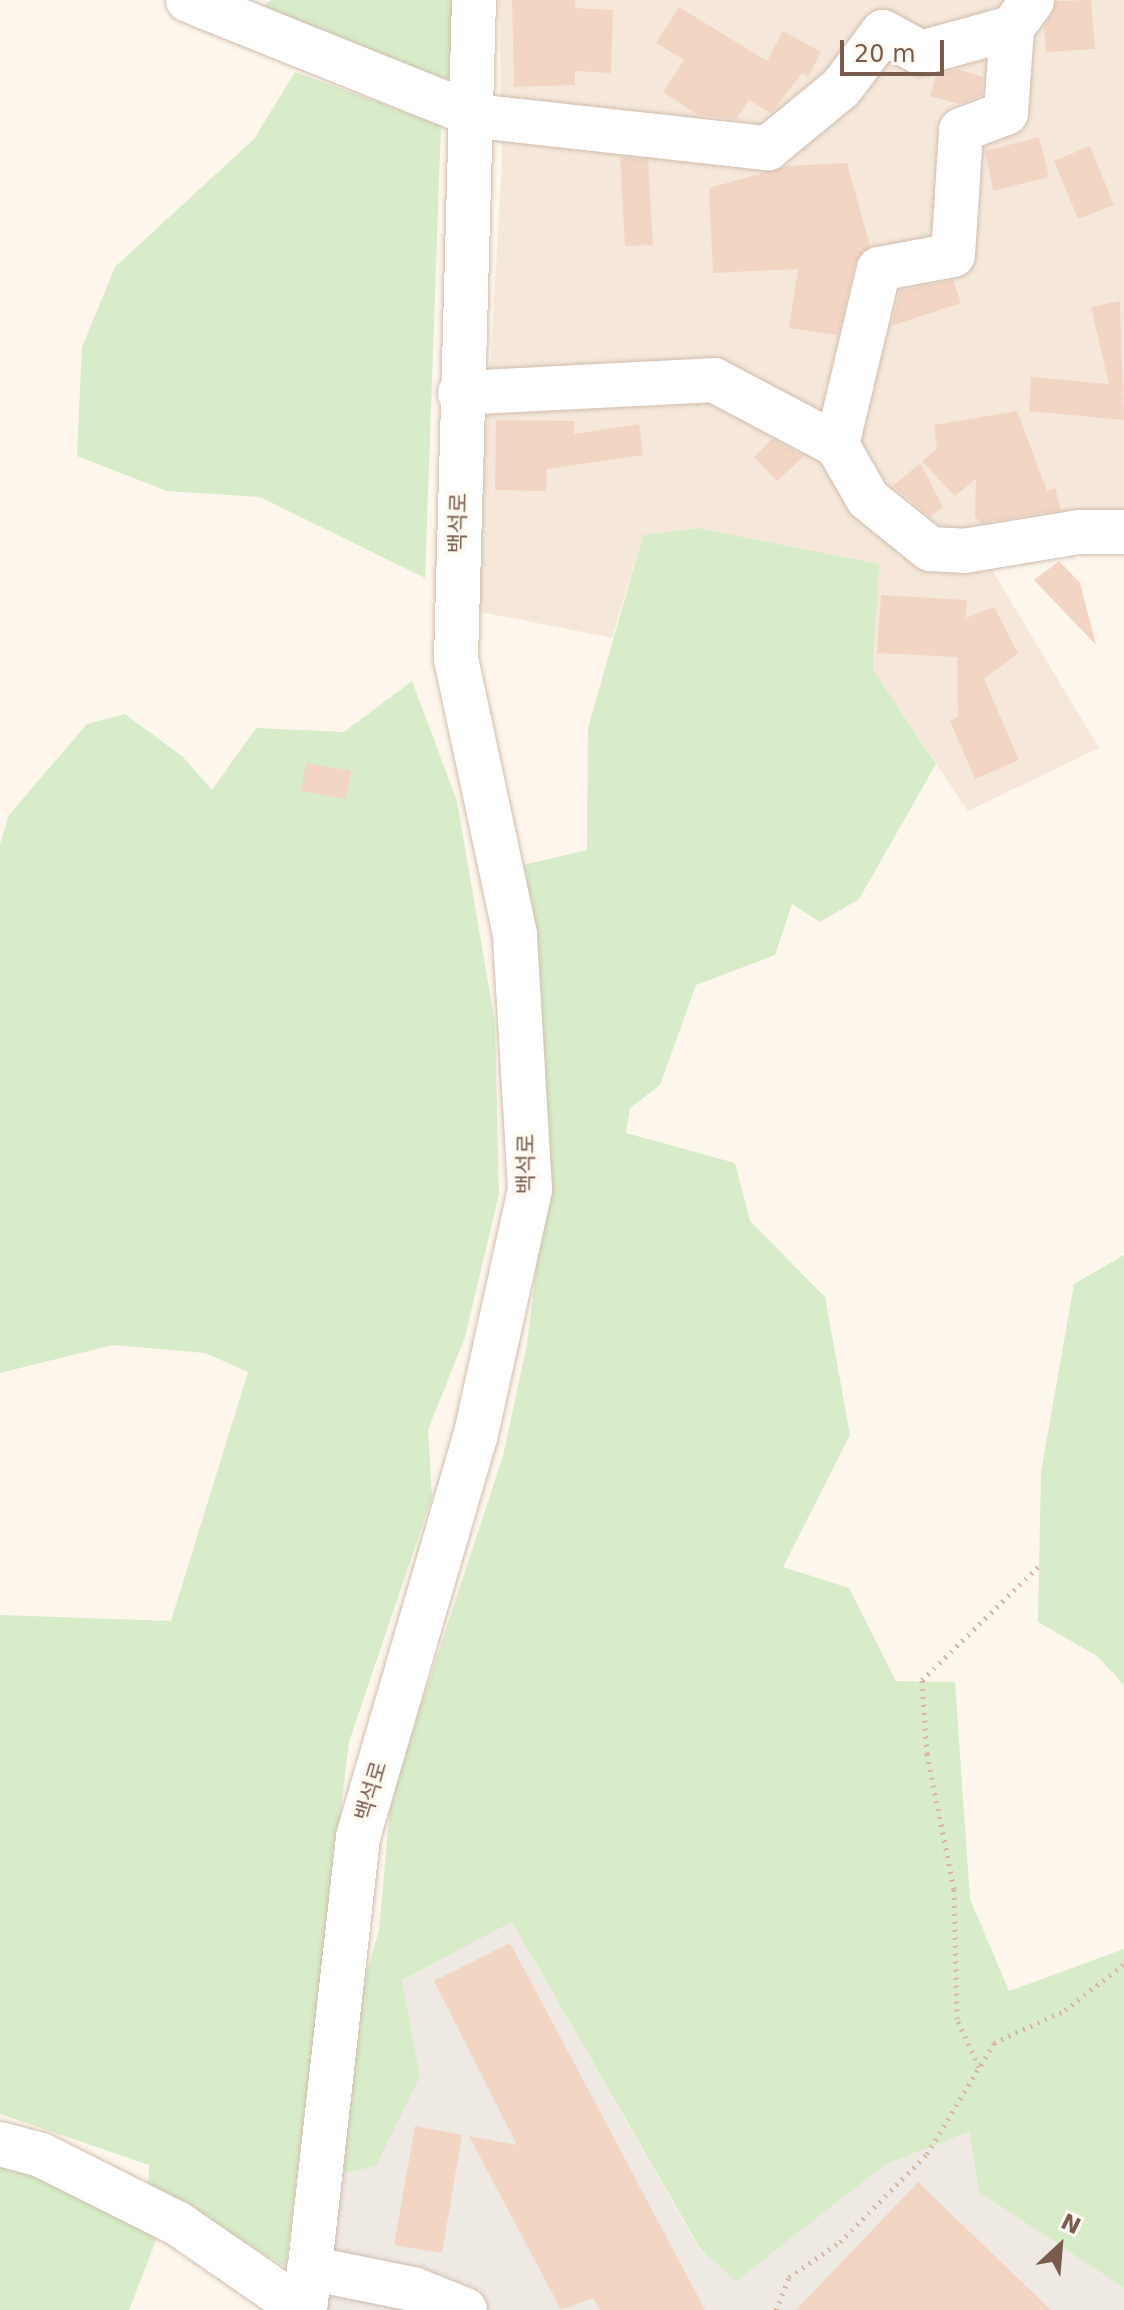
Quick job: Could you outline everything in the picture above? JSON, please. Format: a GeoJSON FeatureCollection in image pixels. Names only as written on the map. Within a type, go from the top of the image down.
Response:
{"type":"FeatureCollection","features":[{"type":"Feature","properties":{"kind":"street"},"geometry":{"type":"LineString","coordinates":[[188,0],[476,116],[768,148],[841,88],[883,32],[921,53],[1022,14]]}},
{"type":"Feature","properties":{"kind":"street","name":"백석로"},"geometry":{"type":"LineString","coordinates":[[305,2296],[358,1837],[475,1438],[530,1189],[515,934],[456,659],[460,393],[476,116],[474,0]]}},
{"type":"Feature","properties":{"kind":"street"},"geometry":{"type":"LineString","coordinates":[[837,445],[879,269],[953,255],[961,130],[1006,113],[1022,14]]}},
{"type":"Feature","properties":{"kind":"street"},"geometry":{"type":"LineString","coordinates":[[460,393],[714,380],[837,445],[868,499],[930,549],[964,551],[1079,532],[1124,532]]}},
{"type":"Feature","properties":{"kind":"street"},"geometry":{"type":"LineString","coordinates":[[0,2144],[41,2155],[177,2223],[305,2296],[413,2289],[465,2310]]}},
{"type":"Feature","properties":{"kind":"path"},"geometry":{"type":"LineString","coordinates":[[979,2067],[957,2019],[954,1889],[927,1754],[922,1680],[1040,1565]]}},
{"type":"Feature","properties":{"kind":"path"},"geometry":{"type":"LineString","coordinates":[[776,2310],[789,2277],[840,2242],[927,2154],[994,2043],[1065,2010],[1124,1964]]}},
{"type":"Feature","properties":{"kind":"shaded area"},"geometry":{"type":"Polygon","coordinates":[[[499,0],[1124,0],[1124,545],[992,570],[1099,748],[968,811],[873,669],[878,564],[698,528],[643,535],[612,638],[476,611],[502,162],[499,0]]]}},
{"type":"Feature","properties":{"kind":"shaded area"},"geometry":{"type":"Polygon","coordinates":[[[512,1922],[700,2250],[736,2280],[886,2164],[969,2132],[979,2192],[1124,2288],[1124,2310],[323,2310],[339,2174],[420,2076],[402,1980],[512,1922]]]}},
{"type":"Feature","properties":{"kind":"green space"},"geometry":{"type":"Polygon","coordinates":[[[271,0],[458,0],[453,88],[259,10],[271,0]]]}},
{"type":"Feature","properties":{"kind":"green space"},"geometry":{"type":"Polygon","coordinates":[[[295,72],[441,125],[425,578],[260,497],[167,491],[77,456],[82,347],[115,267],[254,139],[295,72]]]}},
{"type":"Feature","properties":{"kind":"green space"},"geometry":{"type":"Polygon","coordinates":[[[698,528],[879,564],[873,669],[936,764],[859,899],[820,922],[792,904],[775,955],[696,985],[660,1085],[630,1108],[626,1133],[735,1163],[750,1221],[825,1297],[850,1435],[783,1567],[849,1588],[896,1681],[955,1682],[970,1899],[1009,1991],[1124,1949],[1124,2288],[979,2192],[969,2132],[886,2164],[736,2281],[701,2250],[512,1922],[402,1980],[420,2076],[376,2166],[339,2174],[359,1999],[379,1930],[391,1796],[503,1456],[527,1344],[547,1181],[519,866],[587,850],[588,728],[643,535],[698,528]]]}},
{"type":"Feature","properties":{"kind":"green space"},"geometry":{"type":"Polygon","coordinates":[[[412,681],[457,801],[495,1023],[499,1194],[465,1337],[428,1430],[432,1497],[349,1742],[286,2267],[148,2186],[149,2165],[0,2114],[0,1615],[171,1621],[248,1372],[205,1353],[113,1345],[0,1373],[0,844],[9,815],[87,724],[125,714],[183,757],[212,790],[256,728],[344,732],[412,681]]]}},
{"type":"Feature","properties":{"kind":"green space"},"geometry":{"type":"Polygon","coordinates":[[[1124,1255],[1124,1685],[1097,1656],[1038,1622],[1041,1472],[1074,1284],[1124,1255]]]}},
{"type":"Feature","properties":{"kind":"green space"},"geometry":{"type":"Polygon","coordinates":[[[0,2160],[75,2187],[157,2238],[129,2310],[0,2310],[0,2160]]]}},
{"type":"Feature","properties":{"kind":"building"},"geometry":{"type":"Polygon","coordinates":[[[512,0],[576,0],[575,8],[613,10],[611,73],[575,71],[575,85],[514,87],[512,0]]]}},
{"type":"Feature","properties":{"kind":"building"},"geometry":{"type":"Polygon","coordinates":[[[1091,0],[1095,49],[1046,52],[1044,27],[1057,1],[1091,0]]]}},
{"type":"Feature","properties":{"kind":"building"},"geometry":{"type":"Polygon","coordinates":[[[679,7],[767,61],[783,31],[821,52],[808,77],[802,73],[771,113],[749,100],[736,119],[698,115],[663,92],[684,60],[656,43],[679,7]]]}},
{"type":"Feature","properties":{"kind":"building"},"geometry":{"type":"Polygon","coordinates":[[[957,69],[983,77],[982,95],[959,104],[930,96],[936,75],[957,69]]]}},
{"type":"Feature","properties":{"kind":"building"},"geometry":{"type":"Polygon","coordinates":[[[1039,137],[1049,177],[993,191],[985,151],[1039,137]]]}},
{"type":"Feature","properties":{"kind":"building"},"geometry":{"type":"Polygon","coordinates":[[[1090,146],[1114,205],[1078,219],[1054,161],[1090,146]]]}},
{"type":"Feature","properties":{"kind":"building"},"geometry":{"type":"Polygon","coordinates":[[[620,157],[648,160],[653,245],[625,246],[620,157]]]}},
{"type":"Feature","properties":{"kind":"building"},"geometry":{"type":"Polygon","coordinates":[[[847,163],[870,246],[855,263],[838,335],[789,328],[798,269],[713,273],[709,188],[787,166],[847,163]]]}},
{"type":"Feature","properties":{"kind":"building"},"geometry":{"type":"Polygon","coordinates":[[[953,280],[961,303],[891,326],[900,291],[953,280]]]}},
{"type":"Feature","properties":{"kind":"building"},"geometry":{"type":"Polygon","coordinates":[[[1120,301],[1124,420],[1029,411],[1031,377],[1109,384],[1091,307],[1120,301]]]}},
{"type":"Feature","properties":{"kind":"building"},"geometry":{"type":"Polygon","coordinates":[[[1017,411],[1047,491],[1055,488],[1061,510],[981,523],[975,517],[976,479],[955,496],[922,461],[937,449],[934,425],[1017,411]]]}},
{"type":"Feature","properties":{"kind":"building"},"geometry":{"type":"Polygon","coordinates":[[[496,420],[575,421],[574,434],[639,424],[643,455],[547,469],[546,491],[495,490],[496,420]]]}},
{"type":"Feature","properties":{"kind":"building"},"geometry":{"type":"Polygon","coordinates":[[[772,439],[804,456],[777,481],[754,457],[772,439]]]}},
{"type":"Feature","properties":{"kind":"building"},"geometry":{"type":"Polygon","coordinates":[[[920,463],[943,507],[930,517],[893,486],[920,463]]]}},
{"type":"Feature","properties":{"kind":"building"},"geometry":{"type":"Polygon","coordinates":[[[1059,561],[1080,583],[1096,645],[1034,580],[1059,561]]]}},
{"type":"Feature","properties":{"kind":"building"},"geometry":{"type":"Polygon","coordinates":[[[881,595],[967,600],[966,618],[994,607],[1018,653],[984,679],[1019,760],[975,779],[950,721],[958,717],[957,657],[877,653],[881,595]]]}},
{"type":"Feature","properties":{"kind":"building"},"geometry":{"type":"Polygon","coordinates":[[[306,763],[351,771],[346,799],[301,791],[306,763]]]}},
{"type":"Feature","properties":{"kind":"building"},"geometry":{"type":"Polygon","coordinates":[[[510,1943],[705,2310],[600,2310],[593,2298],[561,2310],[469,2136],[517,2145],[434,1981],[510,1943]]]}},
{"type":"Feature","properties":{"kind":"building"},"geometry":{"type":"Polygon","coordinates":[[[415,2126],[462,2135],[442,2253],[394,2245],[415,2126]]]}},
{"type":"Feature","properties":{"kind":"building"},"geometry":{"type":"Polygon","coordinates":[[[918,2182],[1051,2310],[796,2310],[918,2182]]]}}]}
